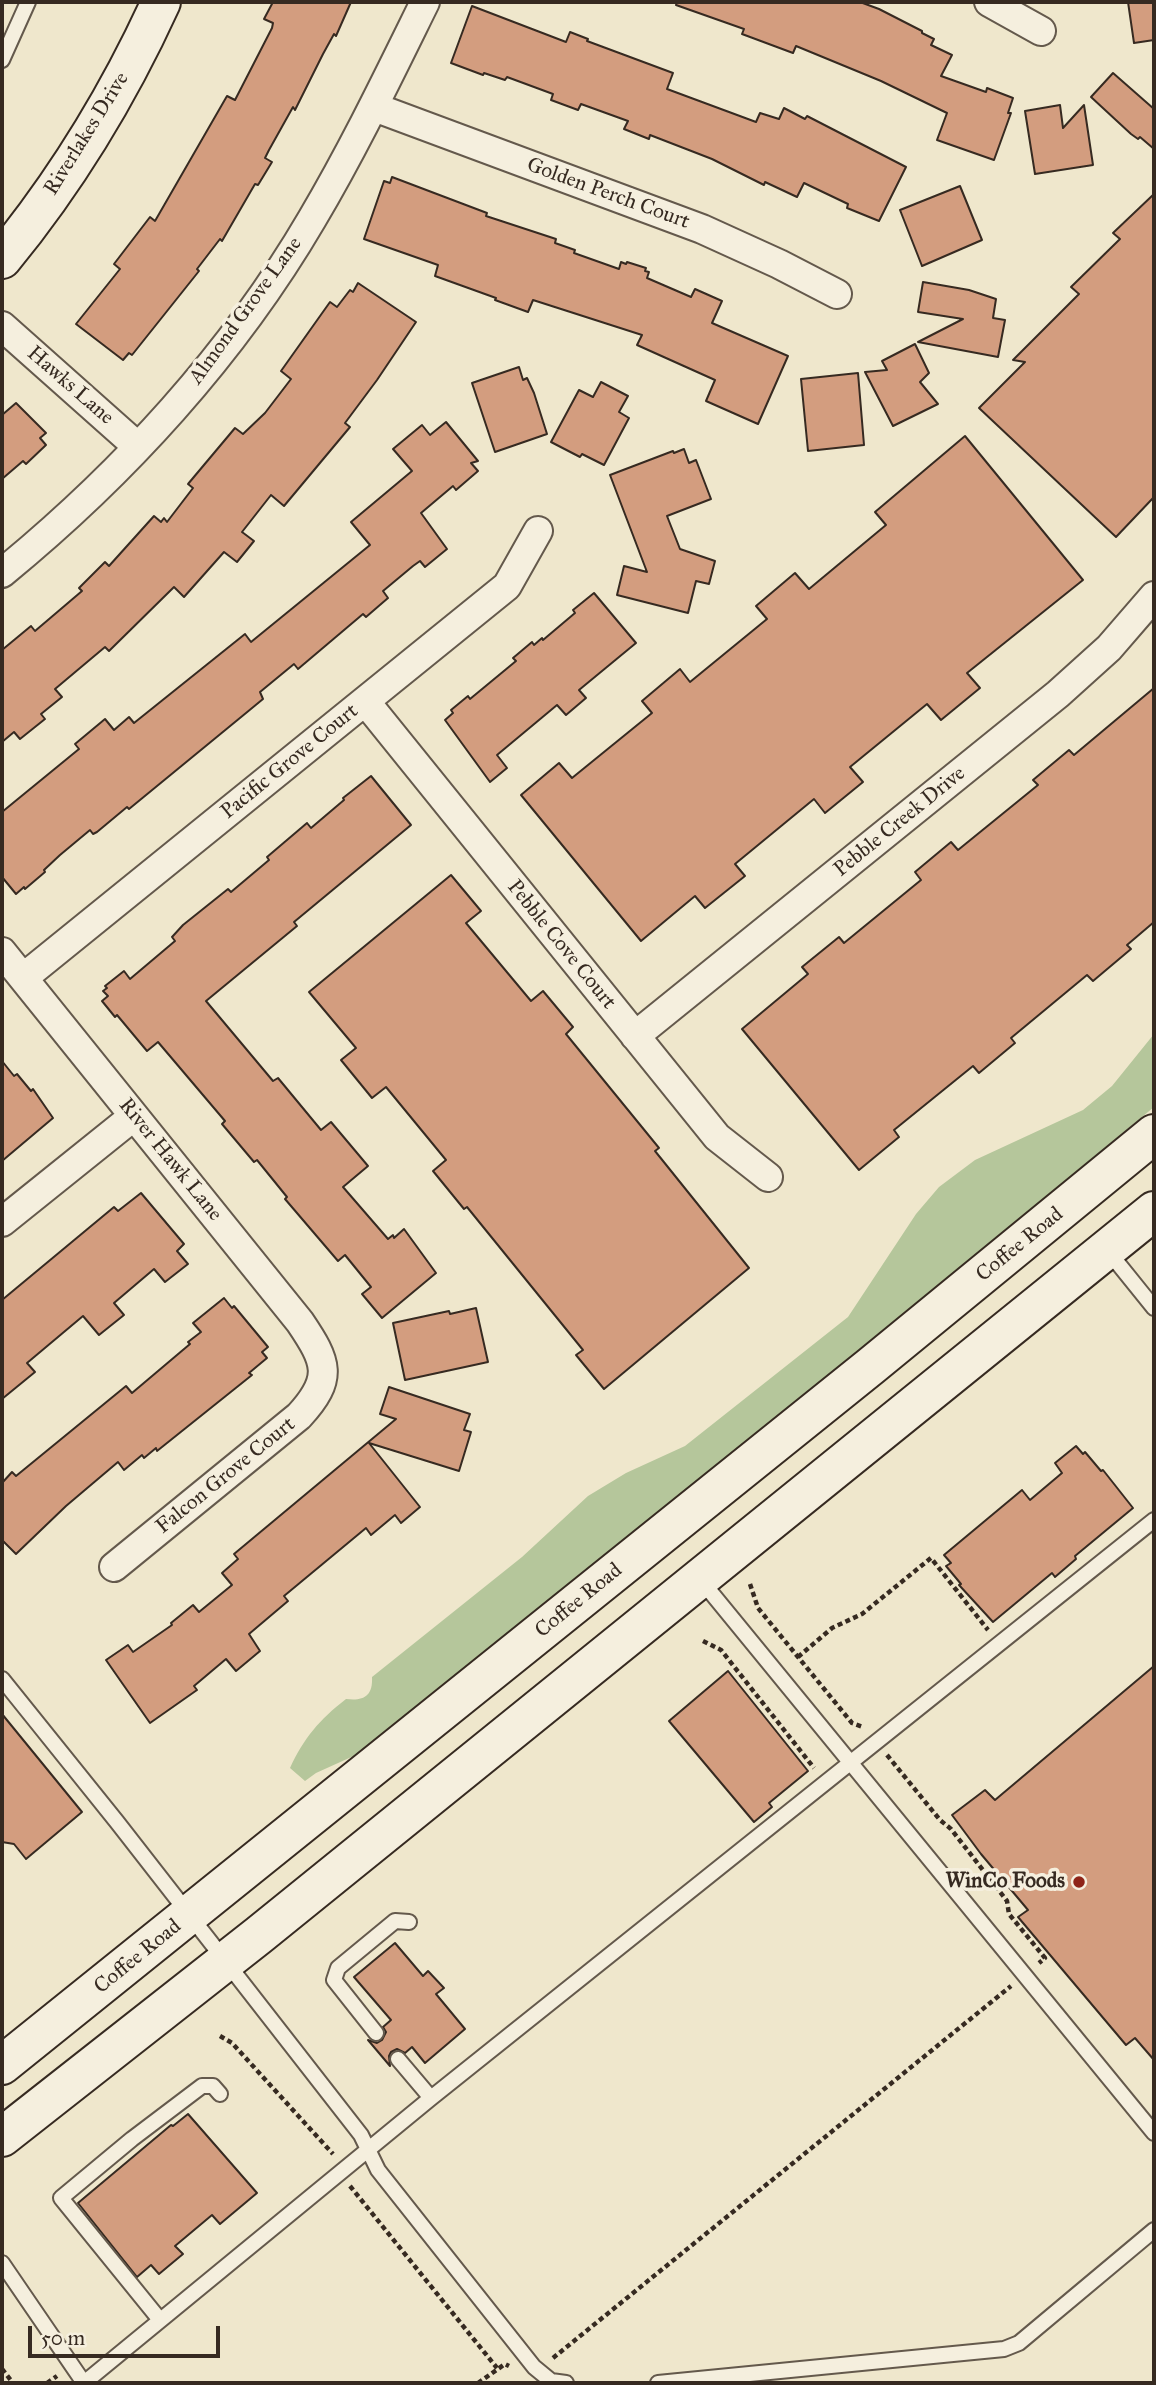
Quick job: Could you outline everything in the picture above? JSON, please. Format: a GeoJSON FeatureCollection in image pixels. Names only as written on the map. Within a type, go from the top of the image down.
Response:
{"type":"FeatureCollection","features":[{"type":"Feature","properties":{"kind":"main road","name":"Riverlakes Drive"},"geometry":{"type":"LineString","coordinates":[[2,259],[70,167],[113,97],[161,2]]}},
{"type":"Feature","properties":{"kind":"main road","name":"Coffee Road"},"geometry":{"type":"LineString","coordinates":[[2,2065],[901,1343],[1154,1134]]}},
{"type":"Feature","properties":{"kind":"main road"},"geometry":{"type":"LineString","coordinates":[[2,2137],[225,1963],[1154,1210]]}},
{"type":"Feature","properties":{"kind":"street","name":"Almond Grove Lane"},"geometry":{"type":"LineString","coordinates":[[2,573],[39,542],[138,447],[199,379],[257,302],[311,221],[374,107],[425,2]]}},
{"type":"Feature","properties":{"kind":"street"},"geometry":{"type":"LineString","coordinates":[[989,2],[1041,31]]}},
{"type":"Feature","properties":{"kind":"street","name":"Golden Perch Court"},"geometry":{"type":"LineString","coordinates":[[374,107],[702,229],[837,294]]}},
{"type":"Feature","properties":{"kind":"street","name":"Hawks Lane"},"geometry":{"type":"LineString","coordinates":[[2,326],[138,447]]}},
{"type":"Feature","properties":{"kind":"street","name":"Pacific Grove Court"},"geometry":{"type":"LineString","coordinates":[[23,978],[508,586],[538,531]]}},
{"type":"Feature","properties":{"kind":"street","name":"Pebble Creek Drive"},"geometry":{"type":"LineString","coordinates":[[635,1036],[1058,694],[1109,648],[1154,596]]}},
{"type":"Feature","properties":{"kind":"street","name":"Pebble Cove Court"},"geometry":{"type":"LineString","coordinates":[[365,701],[717,1137],[768,1177]]}},
{"type":"Feature","properties":{"kind":"street","name":"River Hawk Lane"},"geometry":{"type":"LineString","coordinates":[[2,952],[300,1322],[318,1349],[324,1375]]}},
{"type":"Feature","properties":{"kind":"street"},"geometry":{"type":"LineString","coordinates":[[2,1222],[134,1115]]}},
{"type":"Feature","properties":{"kind":"street","name":"Falcon Grove Court"},"geometry":{"type":"LineString","coordinates":[[114,1567],[299,1416],[317,1397],[324,1375]]}},
{"type":"Feature","properties":{"kind":"lane"},"geometry":{"type":"LineString","coordinates":[[2,60],[28,2]]}},
{"type":"Feature","properties":{"kind":"lane"},"geometry":{"type":"LineString","coordinates":[[1107,1250],[1154,1308]]}},
{"type":"Feature","properties":{"kind":"lane"},"geometry":{"type":"LineString","coordinates":[[2,2263],[84,2383],[431,2098],[1154,1520]]}},
{"type":"Feature","properties":{"kind":"lane"},"geometry":{"type":"LineString","coordinates":[[700,1579],[1154,2133]]}},
{"type":"Feature","properties":{"kind":"lane"},"geometry":{"type":"LineString","coordinates":[[2,1679],[361,2135],[378,2170],[538,2370],[551,2381],[566,2383]]}},
{"type":"Feature","properties":{"kind":"lane"},"geometry":{"type":"LineString","coordinates":[[376,2033],[334,1980],[338,1968],[394,1921],[409,1922]]}},
{"type":"Feature","properties":{"kind":"lane"},"geometry":{"type":"LineString","coordinates":[[398,2059],[431,2098]]}},
{"type":"Feature","properties":{"kind":"lane"},"geometry":{"type":"LineString","coordinates":[[160,2320],[61,2197],[202,2086],[213,2086],[220,2094]]}},
{"type":"Feature","properties":{"kind":"lane"},"geometry":{"type":"LineString","coordinates":[[659,2383],[1004,2349],[1019,2343],[1154,2230]]}},
{"type":"Feature","properties":{"kind":"path"},"geometry":{"type":"LineString","coordinates":[[798,1657],[832,1628],[862,1614],[931,1558],[989,1629],[981,1635]]}},
{"type":"Feature","properties":{"kind":"path"},"geometry":{"type":"LineString","coordinates":[[704,1641],[721,1650],[814,1768],[866,1728],[852,1723],[758,1608],[750,1584]]}},
{"type":"Feature","properties":{"kind":"path"},"geometry":{"type":"LineString","coordinates":[[478,2383],[505,2364],[522,2383],[1045,1958],[1009,1914],[1007,1901],[951,1829],[940,1820],[877,1742]]}},
{"type":"Feature","properties":{"kind":"path"},"geometry":{"type":"LineString","coordinates":[[220,2036],[232,2043],[327,2147],[351,2187],[497,2368]]}},
{"type":"Feature","properties":{"kind":"path"},"geometry":{"type":"LineString","coordinates":[[2,2369],[13,2383]]}},
{"type":"Feature","properties":{"kind":"green space"},"geometry":{"type":"Polygon","coordinates":[[[1154,1034],[1154,1107],[758,1432],[358,1754],[316,1773],[305,1781],[290,1768],[313,1730],[328,1714],[346,1699],[366,1696],[371,1689],[372,1677],[522,1557],[588,1496],[626,1473],[685,1446],[848,1317],[916,1214],[939,1187],[975,1160],[1083,1110],[1112,1086],[1154,1034]]]}},
{"type":"Feature","properties":{"kind":"building"},"geometry":{"type":"Polygon","coordinates":[[[273,2],[351,2],[336,36],[334,34],[295,110],[293,107],[269,150],[265,158],[272,162],[258,185],[255,184],[222,241],[220,239],[197,269],[199,271],[132,355],[129,353],[123,360],[76,324],[120,269],[114,264],[150,217],[155,221],[227,96],[235,100],[272,28],[273,23],[264,19],[273,2]]]}},
{"type":"Feature","properties":{"kind":"building"},"geometry":{"type":"Polygon","coordinates":[[[677,2],[860,2],[879,9],[922,31],[934,39],[931,45],[952,55],[941,76],[986,92],[987,88],[1013,98],[1008,113],[1011,113],[994,160],[937,140],[947,113],[881,81],[796,46],[793,53],[742,34],[744,29],[676,5],[677,2]]]}},
{"type":"Feature","properties":{"kind":"building"},"geometry":{"type":"Polygon","coordinates":[[[1128,2],[1154,2],[1154,40],[1134,43],[1128,2]]]}},
{"type":"Feature","properties":{"kind":"building"},"geometry":{"type":"Polygon","coordinates":[[[472,6],[566,42],[570,32],[673,73],[667,89],[756,122],[760,113],[779,119],[784,108],[805,119],[807,116],[906,167],[879,221],[847,208],[848,204],[804,183],[797,197],[765,182],[764,185],[712,159],[650,135],[649,139],[624,129],[628,121],[581,104],[578,110],[551,100],[553,94],[507,77],[505,80],[484,73],[483,75],[451,63],[472,6]]]}},
{"type":"Feature","properties":{"kind":"building"},"geometry":{"type":"Polygon","coordinates":[[[1113,73],[1154,109],[1154,149],[1140,137],[1138,139],[1131,134],[1091,97],[1113,73]]]}},
{"type":"Feature","properties":{"kind":"building"},"geometry":{"type":"Polygon","coordinates":[[[1060,105],[1063,128],[1084,105],[1093,165],[1035,174],[1025,111],[1060,105]]]}},
{"type":"Feature","properties":{"kind":"building"},"geometry":{"type":"Polygon","coordinates":[[[392,177],[487,213],[486,216],[556,239],[555,243],[575,250],[574,253],[619,269],[621,262],[646,268],[645,271],[649,272],[647,278],[691,297],[695,289],[722,301],[712,323],[788,356],[758,424],[706,401],[715,380],[637,345],[642,335],[533,300],[528,312],[435,276],[438,265],[364,239],[384,181],[390,183],[392,177]]]}},
{"type":"Feature","properties":{"kind":"building"},"geometry":{"type":"Polygon","coordinates":[[[960,186],[982,240],[922,266],[900,210],[960,186]]]}},
{"type":"Feature","properties":{"kind":"building"},"geometry":{"type":"Polygon","coordinates":[[[1154,194],[1154,497],[1116,537],[979,408],[1025,362],[1013,360],[1079,294],[1071,287],[1120,239],[1113,233],[1154,194]]]}},
{"type":"Feature","properties":{"kind":"building"},"geometry":{"type":"Polygon","coordinates":[[[923,282],[969,290],[996,299],[993,318],[1005,320],[998,357],[918,342],[963,319],[918,312],[923,282]]]}},
{"type":"Feature","properties":{"kind":"building"},"geometry":{"type":"Polygon","coordinates":[[[358,283],[416,322],[345,423],[350,427],[284,506],[271,495],[242,532],[254,541],[237,562],[224,552],[184,597],[174,587],[109,651],[105,647],[55,689],[62,697],[41,714],[45,719],[20,739],[14,732],[2,742],[2,650],[31,626],[35,631],[82,591],[79,588],[105,562],[109,566],[154,516],[161,522],[164,518],[167,522],[193,488],[188,484],[235,428],[243,434],[265,413],[291,379],[281,371],[330,302],[337,307],[350,290],[353,292],[358,283]]]}},
{"type":"Feature","properties":{"kind":"building"},"geometry":{"type":"Polygon","coordinates":[[[915,344],[929,373],[920,382],[938,404],[893,426],[865,372],[887,370],[882,361],[915,344]]]}},
{"type":"Feature","properties":{"kind":"building"},"geometry":{"type":"Polygon","coordinates":[[[519,367],[523,380],[527,378],[534,393],[547,434],[495,452],[472,383],[519,367]]]}},
{"type":"Feature","properties":{"kind":"building"},"geometry":{"type":"Polygon","coordinates":[[[858,373],[864,445],[808,451],[801,379],[858,373]]]}},
{"type":"Feature","properties":{"kind":"building"},"geometry":{"type":"Polygon","coordinates":[[[601,382],[628,396],[619,412],[629,418],[604,465],[582,454],[580,457],[551,442],[579,390],[593,397],[601,382]]]}},
{"type":"Feature","properties":{"kind":"building"},"geometry":{"type":"Polygon","coordinates":[[[16,403],[46,433],[40,438],[46,445],[26,464],[23,461],[2,479],[2,415],[16,403]]]}},
{"type":"Feature","properties":{"kind":"building"},"geometry":{"type":"Polygon","coordinates":[[[446,422],[478,461],[471,463],[478,471],[456,490],[453,486],[421,513],[447,549],[425,567],[420,561],[413,566],[383,591],[388,598],[366,617],[363,614],[298,669],[294,664],[260,692],[263,699],[129,809],[127,807],[97,832],[93,834],[90,830],[60,855],[45,872],[16,894],[2,877],[2,812],[79,749],[75,744],[105,719],[114,730],[129,717],[134,723],[245,634],[251,642],[370,545],[351,522],[412,471],[393,449],[422,425],[430,435],[446,422]]]}},
{"type":"Feature","properties":{"kind":"building"},"geometry":{"type":"Polygon","coordinates":[[[965,436],[1083,580],[967,673],[980,688],[941,720],[927,704],[850,767],[863,782],[825,813],[814,799],[735,864],[745,876],[705,908],[695,896],[641,941],[521,795],[559,763],[572,778],[652,713],[642,701],[680,669],[690,682],[767,619],[756,606],[795,573],[809,589],[886,525],[875,512],[965,436]]]}},
{"type":"Feature","properties":{"kind":"building"},"geometry":{"type":"Polygon","coordinates":[[[684,449],[689,463],[696,460],[711,499],[667,516],[680,549],[715,561],[709,584],[696,581],[688,613],[617,595],[624,566],[647,572],[610,475],[684,449]]]}},
{"type":"Feature","properties":{"kind":"building"},"geometry":{"type":"Polygon","coordinates":[[[594,593],[636,643],[579,690],[586,698],[566,715],[557,705],[497,755],[507,768],[490,782],[445,720],[453,713],[451,710],[468,696],[470,699],[516,661],[513,658],[532,642],[534,645],[542,638],[543,640],[594,593]]]}},
{"type":"Feature","properties":{"kind":"building"},"geometry":{"type":"Polygon","coordinates":[[[1154,688],[1154,922],[1127,945],[1131,949],[1093,981],[1087,975],[1011,1038],[1015,1043],[979,1073],[973,1066],[894,1130],[899,1137],[859,1170],[742,1029],[808,974],[802,967],[839,937],[844,943],[921,880],[915,872],[951,842],[958,850],[1038,785],[1033,780],[1069,750],[1074,755],[1154,688]]]}},
{"type":"Feature","properties":{"kind":"building"},"geometry":{"type":"Polygon","coordinates":[[[371,776],[411,825],[294,922],[297,926],[206,1001],[273,1081],[278,1078],[321,1130],[331,1122],[368,1166],[343,1187],[388,1239],[393,1235],[394,1238],[404,1229],[436,1273],[382,1318],[362,1294],[371,1287],[345,1255],[338,1261],[285,1199],[287,1197],[257,1160],[254,1162],[222,1124],[225,1121],[158,1042],[147,1051],[102,1001],[108,996],[103,991],[107,988],[105,986],[124,971],[130,979],[175,941],[172,937],[183,925],[228,889],[231,892],[307,823],[311,828],[371,776]]]}},
{"type":"Feature","properties":{"kind":"building"},"geometry":{"type":"Polygon","coordinates":[[[451,875],[481,911],[466,923],[531,1001],[543,991],[573,1027],[566,1034],[659,1148],[655,1151],[749,1268],[604,1389],[576,1355],[583,1350],[467,1207],[464,1209],[433,1171],[446,1160],[386,1087],[372,1098],[341,1060],[356,1048],[309,992],[451,875]]]}},
{"type":"Feature","properties":{"kind":"building"},"geometry":{"type":"Polygon","coordinates":[[[2,1061],[14,1076],[17,1074],[31,1091],[33,1089],[53,1118],[2,1161],[2,1061]]]}},
{"type":"Feature","properties":{"kind":"building"},"geometry":{"type":"Polygon","coordinates":[[[141,1193],[184,1244],[177,1251],[188,1264],[165,1282],[154,1269],[114,1303],[124,1315],[99,1335],[83,1316],[27,1363],[35,1372],[2,1399],[2,1300],[114,1207],[118,1211],[141,1193]]]}},
{"type":"Feature","properties":{"kind":"building"},"geometry":{"type":"Polygon","coordinates":[[[224,1298],[268,1347],[262,1352],[267,1358],[249,1373],[252,1375],[157,1451],[156,1448],[144,1458],[142,1455],[124,1470],[118,1462],[66,1506],[16,1554],[2,1540],[2,1483],[12,1472],[16,1476],[126,1386],[132,1393],[190,1344],[188,1342],[201,1332],[193,1323],[224,1298]]]}},
{"type":"Feature","properties":{"kind":"building"},"geometry":{"type":"Polygon","coordinates":[[[476,1308],[488,1362],[405,1380],[393,1323],[476,1308]]]}},
{"type":"Feature","properties":{"kind":"building"},"geometry":{"type":"Polygon","coordinates":[[[389,1387],[470,1414],[464,1430],[471,1432],[459,1471],[369,1443],[420,1507],[401,1523],[395,1515],[371,1535],[366,1528],[284,1596],[288,1601],[249,1634],[260,1651],[236,1671],[226,1659],[194,1686],[197,1690],[150,1723],[106,1660],[128,1645],[133,1652],[172,1625],[171,1623],[193,1605],[199,1612],[232,1585],[222,1573],[238,1559],[234,1554],[396,1419],[380,1414],[389,1387]]]}},
{"type":"Feature","properties":{"kind":"building"},"geometry":{"type":"Polygon","coordinates":[[[1076,1446],[1103,1470],[1133,1508],[1075,1556],[1076,1559],[1055,1577],[1052,1573],[993,1622],[959,1585],[961,1584],[946,1566],[951,1563],[944,1555],[1022,1490],[1030,1500],[1062,1473],[1055,1463],[1076,1446]]]}},
{"type":"Feature","properties":{"kind":"building","name":"WinCo Foods"},"geometry":{"type":"Polygon","coordinates":[[[1154,1666],[1154,2060],[1135,2038],[1126,2045],[1018,1917],[1028,1910],[952,1815],[985,1790],[995,1800],[1154,1666]]]}},
{"type":"Feature","properties":{"kind":"building"},"geometry":{"type":"Polygon","coordinates":[[[728,1671],[808,1771],[769,1803],[772,1807],[754,1822],[669,1721],[728,1671]]]}},
{"type":"Feature","properties":{"kind":"building"},"geometry":{"type":"Polygon","coordinates":[[[2,1714],[82,1812],[26,1859],[14,1844],[2,1842],[2,1714]]]}},
{"type":"Feature","properties":{"kind":"building"},"geometry":{"type":"Polygon","coordinates":[[[395,1943],[423,1976],[428,1971],[444,1988],[436,1994],[465,2029],[425,2063],[412,2047],[405,2053],[397,2049],[391,2052],[390,2066],[368,2040],[377,2043],[382,2040],[386,2032],[383,2027],[391,2020],[354,1977],[395,1943]]]}},
{"type":"Feature","properties":{"kind":"building"},"geometry":{"type":"Polygon","coordinates":[[[188,2114],[257,2193],[220,2224],[212,2215],[175,2246],[183,2254],[159,2274],[151,2265],[137,2277],[78,2203],[171,2125],[188,2114]]]}},
{"type":"Feature","properties":{"kind":"place","name":"WinCo Foods"},"geometry":{"type":"Point","coordinates":[1079,1882]}}]}
